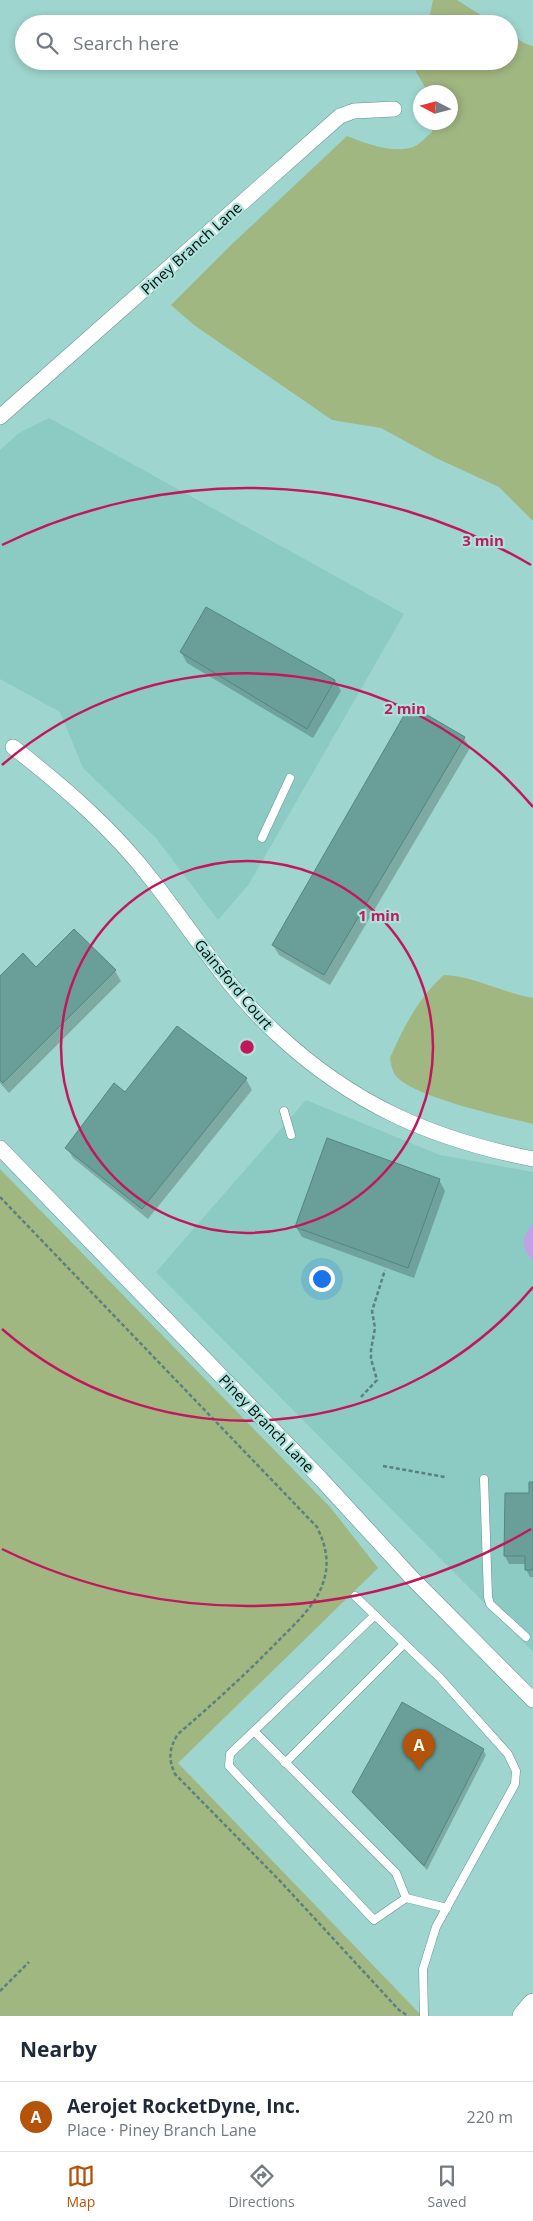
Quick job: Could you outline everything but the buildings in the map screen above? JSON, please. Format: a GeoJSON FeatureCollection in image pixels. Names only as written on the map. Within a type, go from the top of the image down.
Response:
{"type":"FeatureCollection","features":[{"type":"Feature","properties":{"kind":"main road"},"geometry":{"type":"LineString","coordinates":[[523,2016],[533,2004]]}},
{"type":"Feature","properties":{"kind":"street","name":"Piney Branch Lane"},"geometry":{"type":"LineString","coordinates":[[0,417],[340,116],[354,111],[394,109]]}},
{"type":"Feature","properties":{"kind":"street","name":"Gainsford Court"},"geometry":{"type":"LineString","coordinates":[[13,747],[83,805],[124,846],[152,879],[214,965],[276,1033],[305,1058],[347,1089],[394,1116],[432,1132],[479,1147],[533,1159]]}},
{"type":"Feature","properties":{"kind":"street","name":"Piney Branch Lane"},"geometry":{"type":"LineString","coordinates":[[0,1148],[320,1478],[411,1576],[533,1700]]}},
{"type":"Feature","properties":{"kind":"lane"},"geometry":{"type":"LineString","coordinates":[[262,838],[290,778]]}},
{"type":"Feature","properties":{"kind":"lane"},"geometry":{"type":"LineString","coordinates":[[284,1111],[291,1135]]}},
{"type":"Feature","properties":{"kind":"lane"},"geometry":{"type":"LineString","coordinates":[[484,1479],[488,1597],[490,1604],[526,1637]]}},
{"type":"Feature","properties":{"kind":"lane"},"geometry":{"type":"LineString","coordinates":[[355,1596],[440,1678],[508,1754],[516,1771],[515,1784],[436,1927],[423,1969],[424,2016]]}},
{"type":"Feature","properties":{"kind":"lane"},"geometry":{"type":"LineString","coordinates":[[375,1615],[230,1754],[229,1766],[374,1920],[406,1898],[446,1908]]}},
{"type":"Feature","properties":{"kind":"lane"},"geometry":{"type":"LineString","coordinates":[[285,1762],[404,1644]]}},
{"type":"Feature","properties":{"kind":"lane"},"geometry":{"type":"LineString","coordinates":[[254,1731],[396,1873],[406,1898]]}},
{"type":"Feature","properties":{"kind":"path"},"geometry":{"type":"LineString","coordinates":[[0,1197],[317,1527],[324,1541],[327,1556],[323,1584],[316,1598],[299,1620],[263,1657],[178,1734],[172,1743],[170,1764],[175,1774],[281,1882],[399,2010],[408,2016]]}},
{"type":"Feature","properties":{"kind":"path"},"geometry":{"type":"LineString","coordinates":[[361,1397],[377,1380],[370,1350],[375,1328],[372,1311],[385,1270]]}},
{"type":"Feature","properties":{"kind":"path"},"geometry":{"type":"LineString","coordinates":[[383,1466],[445,1477]]}},
{"type":"Feature","properties":{"kind":"path"},"geometry":{"type":"LineString","coordinates":[[0,1991],[28,1962]]}},
{"type":"Feature","properties":{"kind":"shaded area"},"geometry":{"type":"Polygon","coordinates":[[[433,0],[457,0],[481,15],[430,15],[433,0]]]}},
{"type":"Feature","properties":{"kind":"shaded area"},"geometry":{"type":"Polygon","coordinates":[[[518,39],[533,46],[533,521],[499,487],[436,458],[381,428],[332,420],[194,325],[171,305],[231,245],[347,136],[382,147],[401,149],[419,144],[432,130],[458,130],[458,85],[424,85],[417,70],[518,70],[518,39]]]}},
{"type":"Feature","properties":{"kind":"shaded area"},"geometry":{"type":"Polygon","coordinates":[[[49,418],[404,614],[249,884],[218,920],[156,838],[83,768],[60,712],[0,679],[0,450],[19,433],[49,418]]]}},
{"type":"Feature","properties":{"kind":"shaded area"},"geometry":{"type":"Polygon","coordinates":[[[444,975],[466,978],[533,998],[533,1124],[439,1099],[406,1084],[396,1076],[390,1058],[400,1035],[419,1003],[444,975]]]}},
{"type":"Feature","properties":{"kind":"shaded area"},"geometry":{"type":"Polygon","coordinates":[[[306,1100],[440,1155],[533,1172],[533,1652],[156,1272],[306,1100]]]}},
{"type":"Feature","properties":{"kind":"shaded area"},"geometry":{"type":"Polygon","coordinates":[[[0,1169],[330,1507],[378,1568],[178,1763],[422,2016],[0,2016],[0,1169]]]}},
{"type":"Feature","properties":{"kind":"shaded area"},"geometry":{"type":"Polygon","coordinates":[[[533,1224],[533,1261],[526,1251],[524,1242],[526,1233],[533,1224]]]}},
{"type":"Feature","properties":{"kind":"place","name":"Aerojet RocketDyne, Inc."},"geometry":{"type":"Point","coordinates":[419,1770]}}]}
